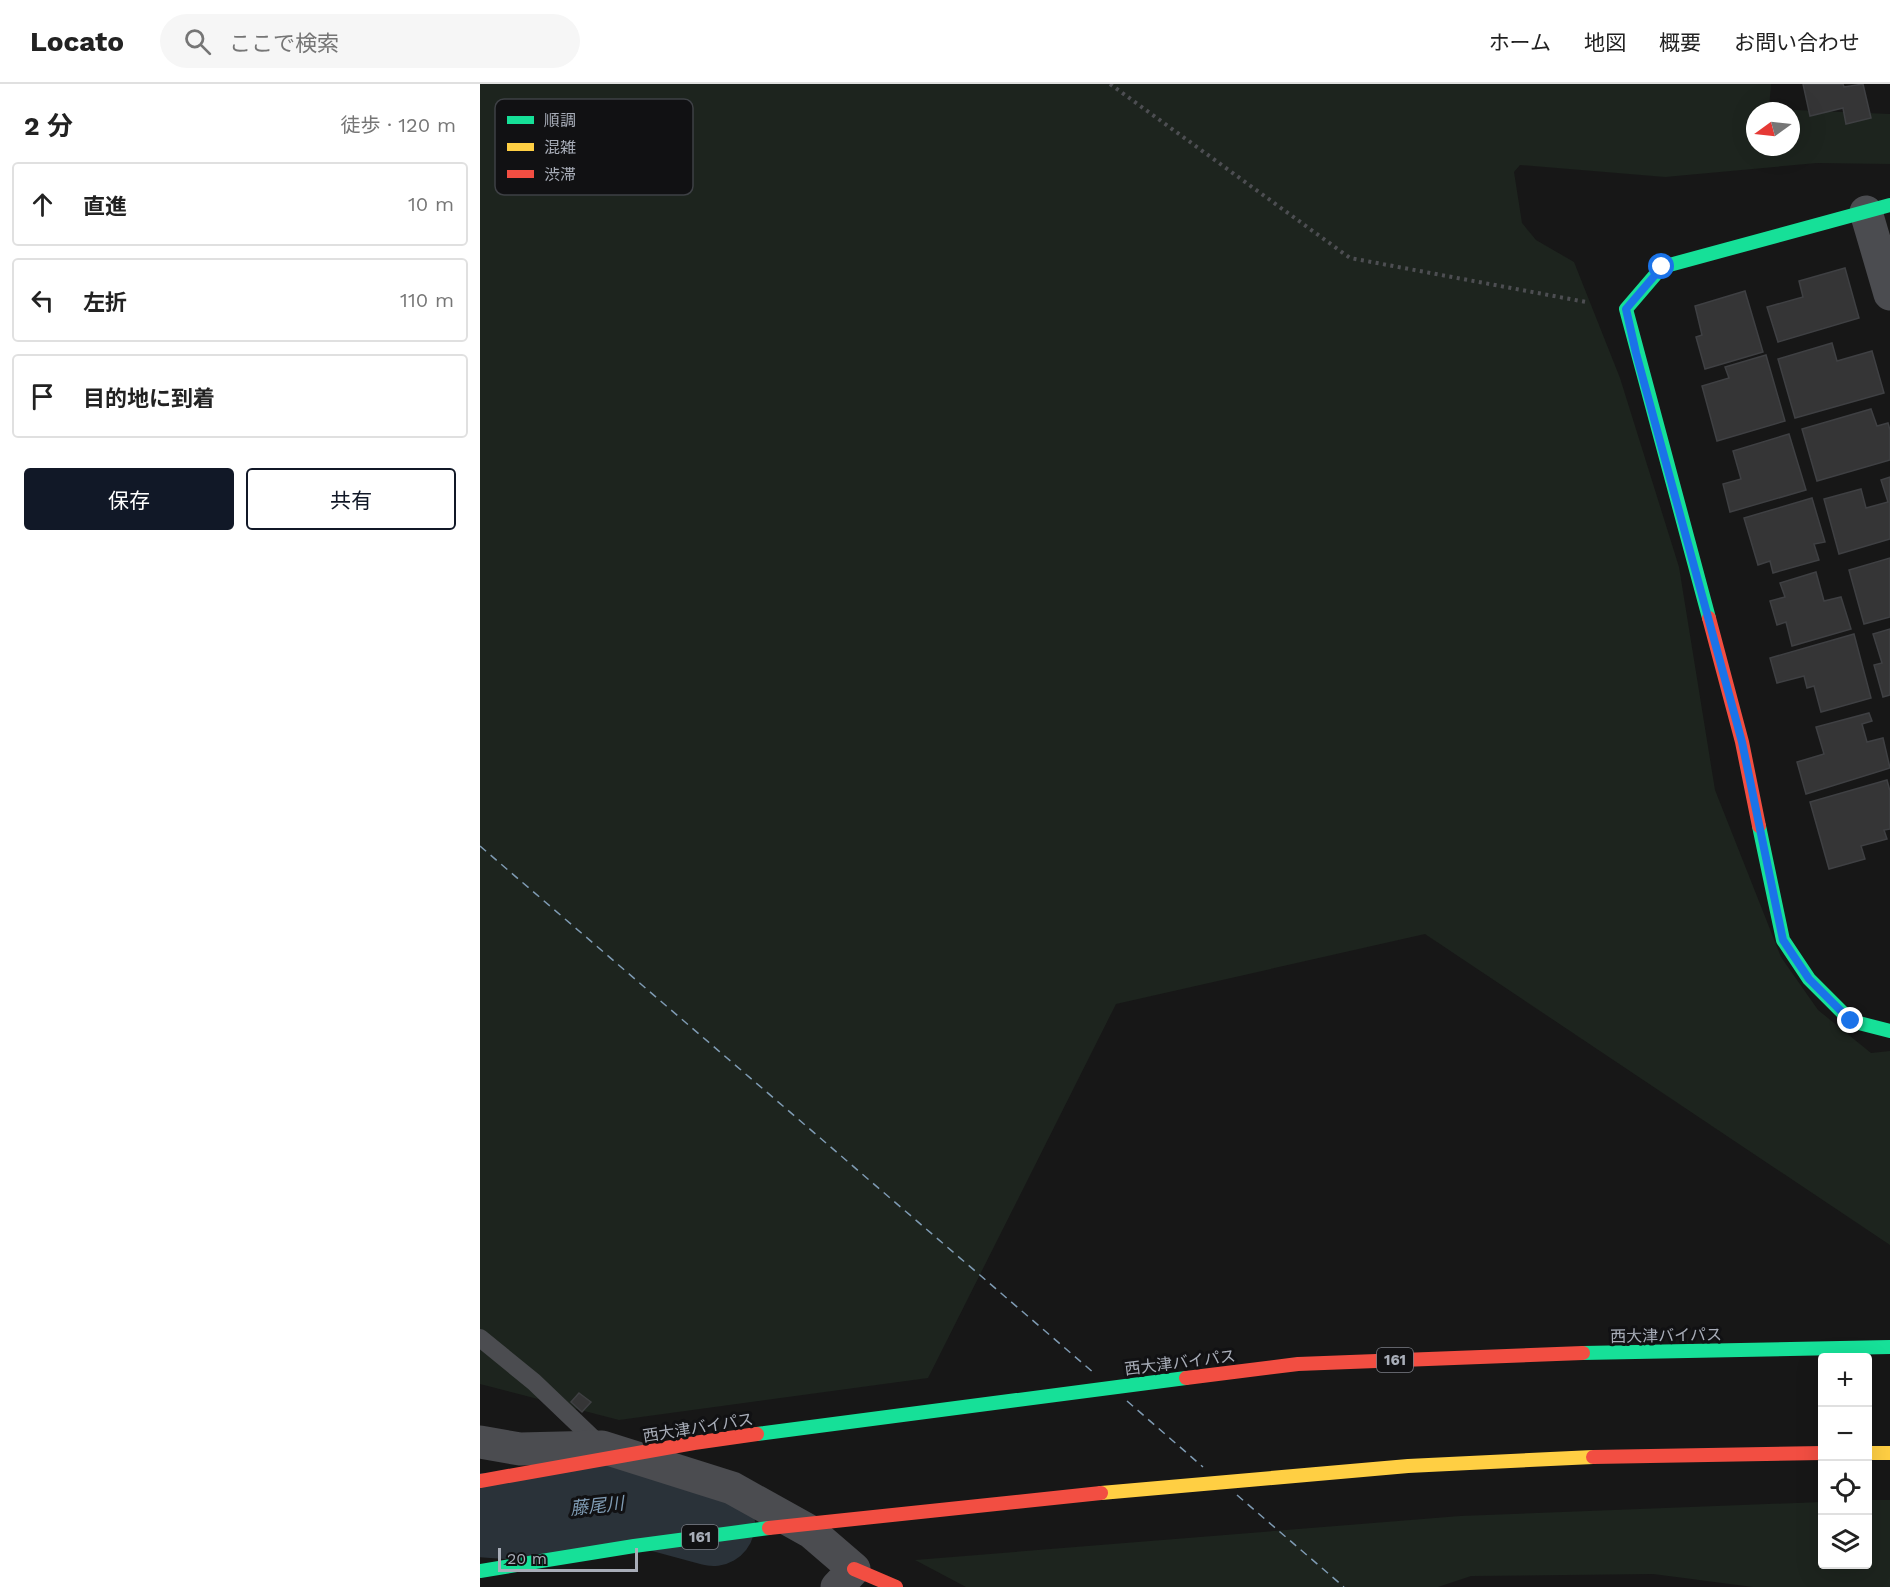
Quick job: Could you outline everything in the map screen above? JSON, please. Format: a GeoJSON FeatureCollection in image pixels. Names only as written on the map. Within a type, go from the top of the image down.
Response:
{"type":"FeatureCollection","features":[{"type":"Feature","properties":{"kind":"main road"},"geometry":{"type":"LineString","coordinates":[[1878,208],[1662,267],[1626,309],[1742,742],[1783,940],[1809,979],[1851,1021],[1890,1031]]}},
{"type":"Feature","properties":{"kind":"main road","name":"西大津バイパス"},"geometry":{"type":"LineString","coordinates":[[480,1481],[694,1443],[1298,1364],[1602,1352],[1890,1347]]}},
{"type":"Feature","properties":{"kind":"main road","name":"161"},"geometry":{"type":"LineString","coordinates":[[480,1572],[714,1535],[921,1509],[1289,1475],[1508,1460],[1715,1453],[1818,1453]]}},
{"type":"Feature","properties":{"kind":"main road"},"geometry":{"type":"LineString","coordinates":[[1872,1453],[1890,1453]]}},
{"type":"Feature","properties":{"kind":"main road"},"geometry":{"type":"LineString","coordinates":[[846,1578],[896,1587]]}},
{"type":"Feature","properties":{"kind":"street"},"geometry":{"type":"LineString","coordinates":[[1878,208],[1890,294]]}},
{"type":"Feature","properties":{"kind":"street"},"geometry":{"type":"LineString","coordinates":[[480,1442],[520,1449],[602,1447],[732,1488],[811,1532],[846,1578]]}},
{"type":"Feature","properties":{"kind":"street"},"geometry":{"type":"LineString","coordinates":[[480,1586],[701,1551],[797,1524]]}},
{"type":"Feature","properties":{"kind":"lane"},"geometry":{"type":"LineString","coordinates":[[480,1338],[534,1382],[602,1447]]}},
{"type":"Feature","properties":{"kind":"path"},"geometry":{"type":"LineString","coordinates":[[1110,84],[1350,258],[1626,309]]}},
{"type":"Feature","properties":{"kind":"shaded area"},"geometry":{"type":"Polygon","coordinates":[[[480,84],[1771,84],[1770,102],[1746,102],[1746,156],[1800,156],[1800,110],[1890,114],[1890,164],[1817,163],[1665,177],[1520,165],[1514,172],[1522,223],[1536,240],[1574,262],[1620,378],[1679,567],[1715,790],[1781,957],[1818,1010],[1871,1053],[1890,1051],[1890,1245],[1425,934],[1116,1004],[928,1378],[619,1420],[480,1384],[480,84]]]}},
{"type":"Feature","properties":{"kind":"shaded area"},"geometry":{"type":"Polygon","coordinates":[[[1872,1500],[1890,1500],[1890,1587],[1753,1587],[1653,1574],[1471,1576],[1438,1587],[966,1587],[915,1560],[1460,1516],[1818,1502],[1818,1569],[1872,1569],[1872,1500]]]}},
{"type":"Feature","properties":{"kind":"building"},"geometry":{"type":"Polygon","coordinates":[[[1803,84],[1843,84],[1844,87],[1863,84],[1871,118],[1846,124],[1843,108],[1810,116],[1803,84]]]}},
{"type":"Feature","properties":{"kind":"building"},"geometry":{"type":"Polygon","coordinates":[[[1845,268],[1859,318],[1778,342],[1767,307],[1803,297],[1799,281],[1845,268]]]}},
{"type":"Feature","properties":{"kind":"building"},"geometry":{"type":"Polygon","coordinates":[[[1745,291],[1763,352],[1705,369],[1696,337],[1702,335],[1695,306],[1745,291]]]}},
{"type":"Feature","properties":{"kind":"building"},"geometry":{"type":"Polygon","coordinates":[[[1832,343],[1837,361],[1872,351],[1884,393],[1795,418],[1778,359],[1832,343]]]}},
{"type":"Feature","properties":{"kind":"building"},"geometry":{"type":"Polygon","coordinates":[[[1766,355],[1785,421],[1717,441],[1702,386],[1729,378],[1725,367],[1766,355]]]}},
{"type":"Feature","properties":{"kind":"building"},"geometry":{"type":"Polygon","coordinates":[[[1871,409],[1877,426],[1888,423],[1890,460],[1817,481],[1802,429],[1871,409]]]}},
{"type":"Feature","properties":{"kind":"building"},"geometry":{"type":"Polygon","coordinates":[[[1789,434],[1806,490],[1730,512],[1723,484],[1741,479],[1733,451],[1789,434]]]}},
{"type":"Feature","properties":{"kind":"building"},"geometry":{"type":"Polygon","coordinates":[[[1890,477],[1890,539],[1839,554],[1824,499],[1861,489],[1866,508],[1888,502],[1881,480],[1890,477]]]}},
{"type":"Feature","properties":{"kind":"building"},"geometry":{"type":"Polygon","coordinates":[[[1812,498],[1825,542],[1814,544],[1819,560],[1773,573],[1770,561],[1758,565],[1744,518],[1812,498]]]}},
{"type":"Feature","properties":{"kind":"building"},"geometry":{"type":"Polygon","coordinates":[[[1890,558],[1890,617],[1864,624],[1849,570],[1890,558]]]}},
{"type":"Feature","properties":{"kind":"building"},"geometry":{"type":"Polygon","coordinates":[[[1816,572],[1824,601],[1841,597],[1851,629],[1792,646],[1786,622],[1777,625],[1770,601],[1785,597],[1780,583],[1816,572]]]}},
{"type":"Feature","properties":{"kind":"building"},"geometry":{"type":"Polygon","coordinates":[[[1890,629],[1890,695],[1883,697],[1874,665],[1882,663],[1873,634],[1890,629]]]}},
{"type":"Feature","properties":{"kind":"building"},"geometry":{"type":"Polygon","coordinates":[[[1854,634],[1871,698],[1821,712],[1814,686],[1807,688],[1804,676],[1777,683],[1770,658],[1854,634]]]}},
{"type":"Feature","properties":{"kind":"building"},"geometry":{"type":"Polygon","coordinates":[[[1869,713],[1872,721],[1862,724],[1867,742],[1883,738],[1890,768],[1806,794],[1797,762],[1824,754],[1816,727],[1869,713]]]}},
{"type":"Feature","properties":{"kind":"building"},"geometry":{"type":"Polygon","coordinates":[[[1887,780],[1890,791],[1890,829],[1884,830],[1887,839],[1861,846],[1865,859],[1829,869],[1810,802],[1887,780]]]}},
{"type":"Feature","properties":{"kind":"building"},"geometry":{"type":"Polygon","coordinates":[[[579,1393],[591,1402],[582,1412],[571,1402],[579,1393]]]}},
{"type":"Feature","properties":{"kind":"waterway","name":"藤尾川"},"geometry":{"type":"LineString","coordinates":[[480,1515],[505,1517],[628,1501],[713,1524]]}},
{"type":"Feature","properties":{"kind":"ferry route"},"geometry":{"type":"LineString","coordinates":[[480,846],[1094,1373]]}},
{"type":"Feature","properties":{"kind":"ferry route"},"geometry":{"type":"LineString","coordinates":[[1127,1401],[1203,1467]]}},
{"type":"Feature","properties":{"kind":"ferry route"},"geometry":{"type":"LineString","coordinates":[[1237,1495],[1344,1587]]}},
{"type":"Feature","properties":{"kind":"traffic: fast"},"geometry":{"type":"LineString","coordinates":[[1709,618],[1626,309],[1662,267],[1890,205]]}},
{"type":"Feature","properties":{"kind":"traffic: fast"},"geometry":{"type":"LineString","coordinates":[[1759,826],[1783,940],[1809,979],[1851,1021],[1890,1031]]}},
{"type":"Feature","properties":{"kind":"traffic: fast"},"geometry":{"type":"LineString","coordinates":[[1583,1353],[1890,1347]]}},
{"type":"Feature","properties":{"kind":"traffic: fast"},"geometry":{"type":"LineString","coordinates":[[757,1434],[1186,1378]]}},
{"type":"Feature","properties":{"kind":"traffic: fast"},"geometry":{"type":"LineString","coordinates":[[480,1571],[634,1546],[769,1528]]}},
{"type":"Feature","properties":{"kind":"traffic: slow"},"geometry":{"type":"LineString","coordinates":[[1872,1453],[1890,1453]]}},
{"type":"Feature","properties":{"kind":"traffic: slow"},"geometry":{"type":"LineString","coordinates":[[1101,1493],[1408,1466],[1593,1457]]}},
{"type":"Feature","properties":{"kind":"traffic: jam"},"geometry":{"type":"LineString","coordinates":[[1709,618],[1742,742],[1759,826]]}},
{"type":"Feature","properties":{"kind":"traffic: jam"},"geometry":{"type":"LineString","coordinates":[[1186,1378],[1298,1364],[1583,1353]]}},
{"type":"Feature","properties":{"kind":"traffic: jam"},"geometry":{"type":"LineString","coordinates":[[480,1481],[757,1434]]}},
{"type":"Feature","properties":{"kind":"traffic: jam"},"geometry":{"type":"LineString","coordinates":[[1593,1457],[1818,1453]]}},
{"type":"Feature","properties":{"kind":"traffic: jam"},"geometry":{"type":"LineString","coordinates":[[769,1528],[1101,1493]]}},
{"type":"Feature","properties":{"kind":"traffic: jam"},"geometry":{"type":"LineString","coordinates":[[854,1569],[896,1587]]}},
{"type":"Feature","properties":{"kind":"route"},"geometry":{"type":"LineString","coordinates":[[1662,267],[1626,309],[1742,742],[1783,940],[1809,979],[1851,1021]]}}]}
